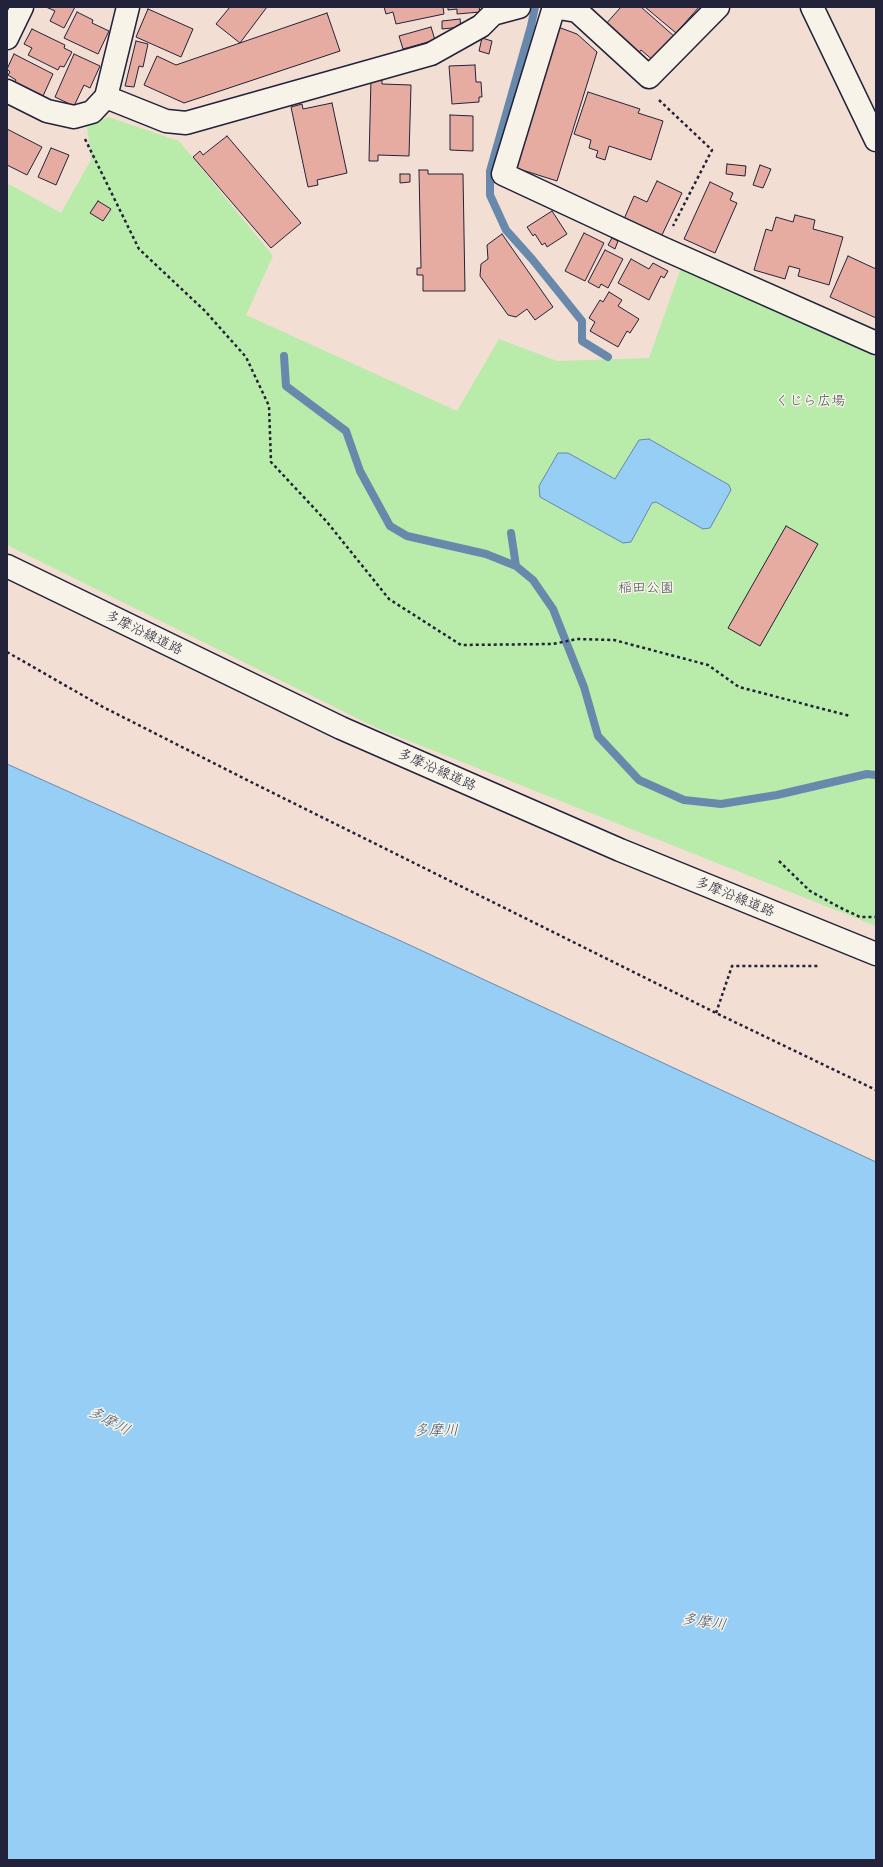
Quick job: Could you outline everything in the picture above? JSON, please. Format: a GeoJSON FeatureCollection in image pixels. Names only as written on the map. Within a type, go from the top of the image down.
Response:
{"type":"FeatureCollection","features":[{"type":"Feature","properties":{"kind":"street"},"geometry":{"type":"LineString","coordinates":[[7,38],[22,7]]}},
{"type":"Feature","properties":{"kind":"street"},"geometry":{"type":"LineString","coordinates":[[7,91],[47,111],[74,117],[92,112],[106,97],[128,7]]}},
{"type":"Feature","properties":{"kind":"street"},"geometry":{"type":"LineString","coordinates":[[106,97],[166,121],[186,124],[431,54],[481,26],[493,10],[519,7]]}},
{"type":"Feature","properties":{"kind":"street"},"geometry":{"type":"LineString","coordinates":[[718,7],[648,77],[577,11],[554,7],[503,174],[662,248],[876,343]]}},
{"type":"Feature","properties":{"kind":"street"},"geometry":{"type":"LineString","coordinates":[[812,7],[876,140]]}},
{"type":"Feature","properties":{"kind":"street","name":"多摩沿線道路"},"geometry":{"type":"LineString","coordinates":[[7,566],[341,728],[620,850],[876,954]]}},
{"type":"Feature","properties":{"kind":"path"},"geometry":{"type":"LineString","coordinates":[[648,77],[647,88],[712,150],[662,248]]}},
{"type":"Feature","properties":{"kind":"path"},"geometry":{"type":"LineString","coordinates":[[74,117],[139,249],[205,311],[246,357],[269,406],[271,462],[327,522],[389,599],[462,645],[554,644],[577,639],[614,640],[708,665],[739,686],[850,716]]}},
{"type":"Feature","properties":{"kind":"path"},"geometry":{"type":"LineString","coordinates":[[7,652],[103,707],[716,1013],[876,1090]]}},
{"type":"Feature","properties":{"kind":"path"},"geometry":{"type":"LineString","coordinates":[[779,861],[810,891],[860,917],[876,917]]}},
{"type":"Feature","properties":{"kind":"path"},"geometry":{"type":"LineString","coordinates":[[716,1013],[732,966],[818,966]]}},
{"type":"Feature","properties":{"kind":"green space","name":"稲田公園"},"geometry":{"type":"Polygon","coordinates":[[[108,117],[179,141],[273,256],[246,315],[457,411],[499,339],[557,361],[649,358],[681,268],[876,353],[876,926],[379,729],[7,545],[7,183],[61,213],[91,160],[87,127],[108,117]]]}},
{"type":"Feature","properties":{"kind":"water"},"geometry":{"type":"Polygon","coordinates":[[[649,439],[729,485],[731,490],[710,528],[703,529],[656,502],[652,503],[631,542],[623,543],[540,497],[539,486],[558,453],[568,453],[615,479],[639,440],[649,439]]]}},
{"type":"Feature","properties":{"kind":"water","name":"多摩川"},"geometry":{"type":"Polygon","coordinates":[[[7,764],[401,941],[876,1162],[876,1860],[7,1860],[7,764]]]}},
{"type":"Feature","properties":{"kind":"building"},"geometry":{"type":"Polygon","coordinates":[[[46,7],[75,7],[64,28],[50,21],[55,11],[46,7]]]}},
{"type":"Feature","properties":{"kind":"building"},"geometry":{"type":"Polygon","coordinates":[[[230,7],[267,7],[240,43],[216,24],[230,7]]]}},
{"type":"Feature","properties":{"kind":"building"},"geometry":{"type":"Polygon","coordinates":[[[384,7],[443,7],[444,14],[396,24],[393,12],[386,14],[384,7]]]}},
{"type":"Feature","properties":{"kind":"building"},"geometry":{"type":"Polygon","coordinates":[[[448,7],[479,7],[480,12],[457,14],[457,9],[448,10],[448,7]]]}},
{"type":"Feature","properties":{"kind":"building"},"geometry":{"type":"Polygon","coordinates":[[[621,7],[641,7],[675,37],[654,61],[641,50],[638,54],[605,25],[621,7]]]}},
{"type":"Feature","properties":{"kind":"building"},"geometry":{"type":"Polygon","coordinates":[[[645,7],[699,7],[676,33],[645,7]]]}},
{"type":"Feature","properties":{"kind":"building"},"geometry":{"type":"Polygon","coordinates":[[[148,9],[193,29],[181,57],[136,37],[148,9]]]}},
{"type":"Feature","properties":{"kind":"building"},"geometry":{"type":"Polygon","coordinates":[[[77,12],[93,20],[92,23],[109,31],[98,54],[64,38],[77,12]]]}},
{"type":"Feature","properties":{"kind":"building"},"geometry":{"type":"Polygon","coordinates":[[[327,13],[340,51],[184,103],[144,85],[157,56],[176,65],[327,13]]]}},
{"type":"Feature","properties":{"kind":"building"},"geometry":{"type":"Polygon","coordinates":[[[460,19],[461,27],[442,29],[442,21],[460,19]]]}},
{"type":"Feature","properties":{"kind":"building"},"geometry":{"type":"Polygon","coordinates":[[[431,27],[435,40],[403,49],[399,36],[431,27]]]}},
{"type":"Feature","properties":{"kind":"building"},"geometry":{"type":"Polygon","coordinates":[[[558,27],[577,34],[597,52],[557,181],[516,168],[558,27]]]}},
{"type":"Feature","properties":{"kind":"building"},"geometry":{"type":"Polygon","coordinates":[[[32,29],[65,45],[64,48],[72,52],[64,67],[60,66],[58,70],[28,55],[32,48],[24,44],[32,29]]]}},
{"type":"Feature","properties":{"kind":"building"},"geometry":{"type":"Polygon","coordinates":[[[482,38],[492,41],[489,54],[479,51],[482,38]]]}},
{"type":"Feature","properties":{"kind":"building"},"geometry":{"type":"Polygon","coordinates":[[[136,41],[148,44],[143,67],[139,66],[134,87],[125,86],[136,41]]]}},
{"type":"Feature","properties":{"kind":"building"},"geometry":{"type":"Polygon","coordinates":[[[14,54],[53,74],[43,96],[15,82],[16,80],[8,75],[10,72],[7,69],[14,54]]]}},
{"type":"Feature","properties":{"kind":"building"},"geometry":{"type":"Polygon","coordinates":[[[74,54],[100,66],[90,88],[84,85],[74,106],[55,97],[74,54]]]}},
{"type":"Feature","properties":{"kind":"building"},"geometry":{"type":"Polygon","coordinates":[[[475,65],[476,82],[481,82],[482,97],[479,97],[479,102],[452,104],[449,66],[475,65]]]}},
{"type":"Feature","properties":{"kind":"building"},"geometry":{"type":"Polygon","coordinates":[[[371,78],[382,79],[382,84],[411,85],[409,156],[378,155],[378,161],[369,161],[371,78]]]}},
{"type":"Feature","properties":{"kind":"building"},"geometry":{"type":"Polygon","coordinates":[[[588,92],[640,109],[638,113],[663,121],[651,160],[609,146],[605,160],[596,157],[598,151],[589,148],[591,140],[574,134],[588,92]]]}},
{"type":"Feature","properties":{"kind":"building"},"geometry":{"type":"Polygon","coordinates":[[[332,103],[347,173],[317,180],[318,185],[308,187],[291,107],[302,104],[303,109],[332,103]]]}},
{"type":"Feature","properties":{"kind":"building"},"geometry":{"type":"Polygon","coordinates":[[[450,115],[473,116],[473,151],[450,150],[450,115]]]}},
{"type":"Feature","properties":{"kind":"building"},"geometry":{"type":"Polygon","coordinates":[[[7,129],[42,147],[27,175],[7,165],[7,129]]]}},
{"type":"Feature","properties":{"kind":"building"},"geometry":{"type":"Polygon","coordinates":[[[227,136],[301,223],[271,248],[193,157],[200,151],[203,155],[227,136]]]}},
{"type":"Feature","properties":{"kind":"building"},"geometry":{"type":"Polygon","coordinates":[[[51,148],[69,155],[56,185],[38,177],[51,148]]]}},
{"type":"Feature","properties":{"kind":"building"},"geometry":{"type":"Polygon","coordinates":[[[727,164],[746,166],[745,176],[726,174],[727,164]]]}},
{"type":"Feature","properties":{"kind":"building"},"geometry":{"type":"Polygon","coordinates":[[[760,165],[771,169],[763,188],[753,185],[760,165]]]}},
{"type":"Feature","properties":{"kind":"building"},"geometry":{"type":"Polygon","coordinates":[[[419,170],[428,170],[428,174],[463,174],[465,291],[423,291],[423,275],[417,275],[417,268],[421,268],[419,170]]]}},
{"type":"Feature","properties":{"kind":"building"},"geometry":{"type":"Polygon","coordinates":[[[400,174],[410,174],[410,182],[400,183],[400,174]]]}},
{"type":"Feature","properties":{"kind":"building"},"geometry":{"type":"Polygon","coordinates":[[[657,181],[682,193],[661,237],[624,219],[634,196],[647,202],[657,181]]]}},
{"type":"Feature","properties":{"kind":"building"},"geometry":{"type":"Polygon","coordinates":[[[710,182],[733,193],[730,200],[737,203],[715,253],[684,239],[710,182]]]}},
{"type":"Feature","properties":{"kind":"building"},"geometry":{"type":"Polygon","coordinates":[[[98,201],[111,209],[103,221],[90,213],[98,201]]]}},
{"type":"Feature","properties":{"kind":"building"},"geometry":{"type":"Polygon","coordinates":[[[552,211],[567,234],[547,247],[545,243],[542,245],[535,234],[533,236],[527,227],[552,211]]]}},
{"type":"Feature","properties":{"kind":"building"},"geometry":{"type":"Polygon","coordinates":[[[795,215],[815,220],[813,229],[843,237],[829,285],[798,276],[800,269],[789,266],[785,279],[754,270],[766,229],[772,231],[776,217],[793,222],[795,215]]]}},
{"type":"Feature","properties":{"kind":"building"},"geometry":{"type":"Polygon","coordinates":[[[584,233],[604,243],[585,281],[565,271],[584,233]]]}},
{"type":"Feature","properties":{"kind":"building"},"geometry":{"type":"Polygon","coordinates":[[[502,234],[553,307],[535,320],[527,309],[516,317],[508,315],[480,276],[481,264],[488,259],[487,245],[502,234]]]}},
{"type":"Feature","properties":{"kind":"building"},"geometry":{"type":"Polygon","coordinates":[[[612,238],[618,241],[615,249],[608,245],[612,238]]]}},
{"type":"Feature","properties":{"kind":"building"},"geometry":{"type":"Polygon","coordinates":[[[605,250],[623,259],[608,288],[601,284],[599,288],[588,282],[605,250]]]}},
{"type":"Feature","properties":{"kind":"building"},"geometry":{"type":"Polygon","coordinates":[[[848,256],[876,269],[876,318],[830,297],[848,256]]]}},
{"type":"Feature","properties":{"kind":"building"},"geometry":{"type":"Polygon","coordinates":[[[631,259],[649,269],[653,263],[668,271],[664,278],[661,276],[649,300],[618,283],[631,259]]]}},
{"type":"Feature","properties":{"kind":"building"},"geometry":{"type":"Polygon","coordinates":[[[609,292],[622,300],[618,306],[639,319],[630,333],[627,331],[618,347],[590,331],[595,322],[589,318],[600,300],[603,302],[609,292]]]}},
{"type":"Feature","properties":{"kind":"building"},"geometry":{"type":"Polygon","coordinates":[[[786,526],[818,544],[760,646],[728,628],[786,526]]]}},
{"type":"Feature","properties":{"kind":"waterway"},"geometry":{"type":"LineString","coordinates":[[535,7],[490,171],[490,195],[506,230],[532,259],[582,321],[582,341],[608,357]]}},
{"type":"Feature","properties":{"kind":"waterway"},"geometry":{"type":"LineString","coordinates":[[284,356],[286,386],[346,431],[360,471],[390,526],[407,536],[486,554],[516,566],[533,580],[553,609],[584,687],[598,736],[639,780],[684,800],[721,804],[777,795],[867,774],[876,775]]}},
{"type":"Feature","properties":{"kind":"waterway"},"geometry":{"type":"LineString","coordinates":[[511,533],[516,566]]}},
{"type":"Feature","properties":{"kind":"park label","name":"くじら広場"},"geometry":{"type":"Point","coordinates":[810,401]}}]}
